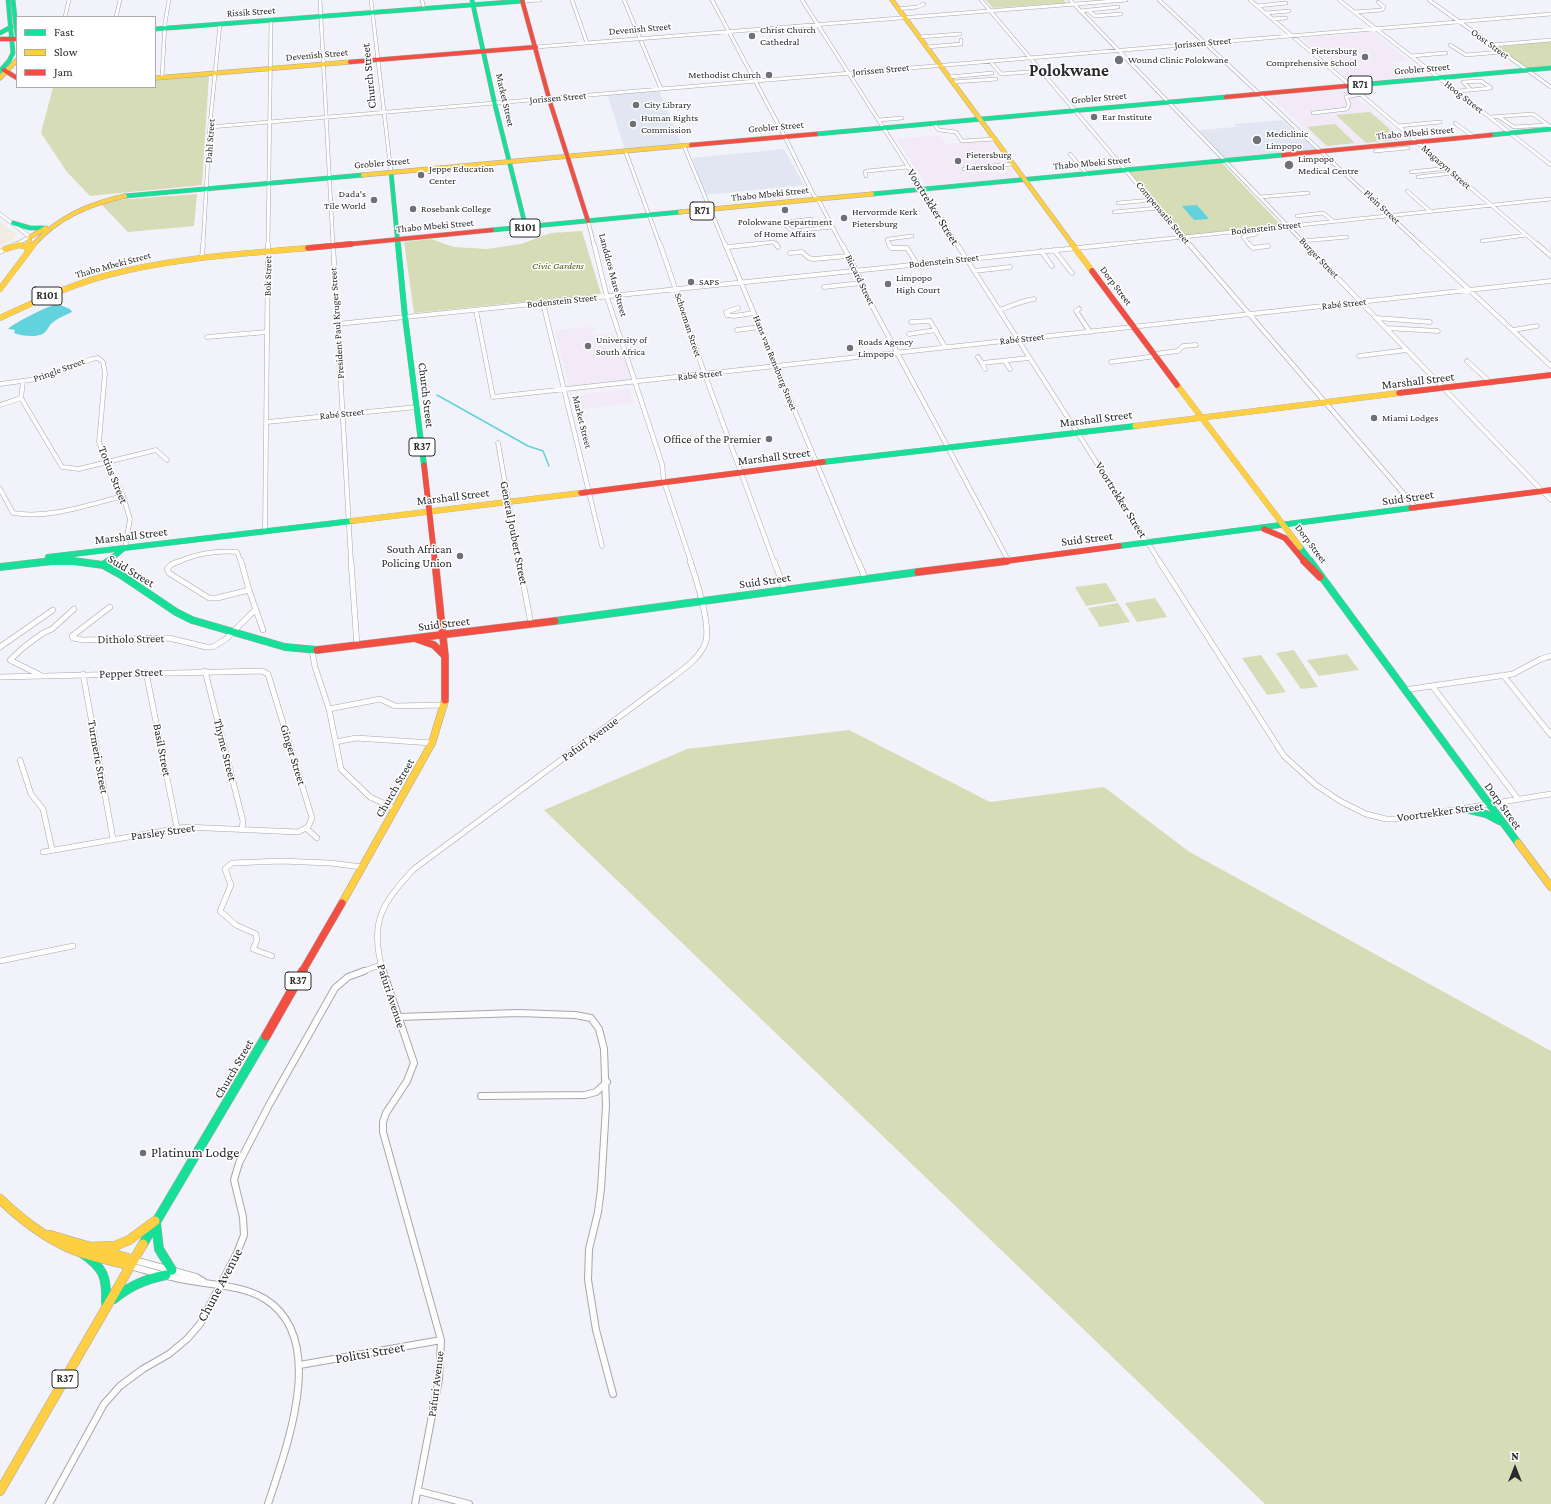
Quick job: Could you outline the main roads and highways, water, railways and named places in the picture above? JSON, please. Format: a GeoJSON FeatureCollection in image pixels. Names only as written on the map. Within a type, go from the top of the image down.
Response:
{"type":"FeatureCollection","features":[{"type":"Feature","properties":{"kind":"main road"},"geometry":{"type":"LineString","coordinates":[[8,0],[15,35]]}},
{"type":"Feature","properties":{"kind":"main road"},"geometry":{"type":"LineString","coordinates":[[13,0],[16,21],[15,35],[11,58],[0,79],[16,78]]}},
{"type":"Feature","properties":{"kind":"main road","name":"Dorp Street"},"geometry":{"type":"LineString","coordinates":[[892,0],[940,65],[953,78],[980,119],[1074,248],[1156,355],[1201,418],[1312,562],[1489,806],[1551,887]]}},
{"type":"Feature","properties":{"kind":"main road","name":"Rissik Street"},"geometry":{"type":"LineString","coordinates":[[156,29],[424,9],[472,3],[522,1]]}},
{"type":"Feature","properties":{"kind":"main road","name":"Landdros Mare Street"},"geometry":{"type":"LineString","coordinates":[[522,1],[588,221]]}},
{"type":"Feature","properties":{"kind":"main road","name":"Market Street"},"geometry":{"type":"LineString","coordinates":[[472,3],[484,51],[494,103],[526,228]]}},
{"type":"Feature","properties":{"kind":"main road"},"geometry":{"type":"LineString","coordinates":[[0,33],[15,35]]}},
{"type":"Feature","properties":{"kind":"main road"},"geometry":{"type":"LineString","coordinates":[[0,39],[15,35]]}},
{"type":"Feature","properties":{"kind":"main road","name":"Devenish Street"},"geometry":{"type":"LineString","coordinates":[[158,77],[536,47]]}},
{"type":"Feature","properties":{"kind":"main road"},"geometry":{"type":"LineString","coordinates":[[3,71],[16,61]]}},
{"type":"Feature","properties":{"kind":"main road","name":"Grobler Street"},"geometry":{"type":"LineString","coordinates":[[0,289],[23,256],[30,241],[30,237],[93,204],[116,198],[207,188],[509,162],[625,150],[684,146],[1551,68]]}},
{"type":"Feature","properties":{"kind":"main road"},"geometry":{"type":"LineString","coordinates":[[3,71],[16,78]]}},
{"type":"Feature","properties":{"kind":"main road","name":"Thabo Mbeki Street"},"geometry":{"type":"LineString","coordinates":[[0,318],[51,294],[95,278],[156,264],[202,258],[921,189],[1391,147],[1550,127]]}},
{"type":"Feature","properties":{"kind":"main road","name":"Church Street"},"geometry":{"type":"LineString","coordinates":[[0,1491],[156,1221],[234,1092],[396,809],[432,743],[444,705],[446,688],[445,656],[391,172]]}},
{"type":"Feature","properties":{"kind":"main road"},"geometry":{"type":"LineString","coordinates":[[13,223],[30,228],[50,226]]}},
{"type":"Feature","properties":{"kind":"main road","name":"Grobler Street"},"geometry":{"type":"LineString","coordinates":[[23,256],[50,226]]}},
{"type":"Feature","properties":{"kind":"main road"},"geometry":{"type":"LineString","coordinates":[[3,250],[21,245],[27,246],[27,249]]}},
{"type":"Feature","properties":{"kind":"main road","name":"Marshall Street"},"geometry":{"type":"LineString","coordinates":[[0,562],[429,512],[816,463],[1551,375]]}},
{"type":"Feature","properties":{"kind":"main road","name":"Suid Street"},"geometry":{"type":"LineString","coordinates":[[0,567],[58,561],[88,562],[103,565],[187,617],[285,647],[312,650],[443,636],[1008,560],[1551,490]]}},
{"type":"Feature","properties":{"kind":"main road","name":"Dorp Street"},"geometry":{"type":"LineString","coordinates":[[1262,528],[1285,538],[1311,569],[1326,582]]}},
{"type":"Feature","properties":{"kind":"main road"},"geometry":{"type":"LineString","coordinates":[[103,565],[125,548]]}},
{"type":"Feature","properties":{"kind":"main road"},"geometry":{"type":"LineString","coordinates":[[417,639],[434,645],[445,656]]}},
{"type":"Feature","properties":{"kind":"main road"},"geometry":{"type":"LineString","coordinates":[[1465,809],[1486,814],[1501,822]]}},
{"type":"Feature","properties":{"kind":"main road"},"geometry":{"type":"LineString","coordinates":[[0,1199],[11,1210],[42,1234],[62,1245],[132,1263]]}},
{"type":"Feature","properties":{"kind":"main road"},"geometry":{"type":"LineString","coordinates":[[85,1250],[115,1246],[128,1240],[156,1221],[159,1249],[172,1270]]}},
{"type":"Feature","properties":{"kind":"main road"},"geometry":{"type":"LineString","coordinates":[[85,1250],[104,1270],[107,1288],[106,1307]]}},
{"type":"Feature","properties":{"kind":"main road"},"geometry":{"type":"LineString","coordinates":[[106,1307],[120,1292],[130,1286],[143,1280],[166,1275]]}},
{"type":"Feature","properties":{"kind":"water"},"geometry":{"type":"Polygon","coordinates":[[[1197,205],[1209,219],[1194,220],[1182,206],[1197,205]]]}},
{"type":"Feature","properties":{"kind":"water"},"geometry":{"type":"Polygon","coordinates":[[[58,304],[70,309],[72,312],[54,321],[41,335],[21,335],[14,333],[15,330],[8,329],[47,307],[58,304]]]}},
{"type":"Feature","properties":{"kind":"waterway"},"geometry":{"type":"LineString","coordinates":[[437,395],[528,446],[543,451],[549,466]]}},
{"type":"Feature","properties":{"kind":"place","name":"Christ Church Cathedral"},"geometry":{"type":"Point","coordinates":[752,36]}},
{"type":"Feature","properties":{"kind":"place","name":"Pietersburg Comprehensive School"},"geometry":{"type":"Point","coordinates":[1365,57]}},
{"type":"Feature","properties":{"kind":"place","name":"Wound Clinic Polokwane"},"geometry":{"type":"Point","coordinates":[1119,60]}},
{"type":"Feature","properties":{"kind":"place","name":"Methodist Church"},"geometry":{"type":"Point","coordinates":[769,75]}},
{"type":"Feature","properties":{"kind":"place","name":"City Library"},"geometry":{"type":"Point","coordinates":[636,105]}},
{"type":"Feature","properties":{"kind":"place","name":"Ear Institute"},"geometry":{"type":"Point","coordinates":[1094,117]}},
{"type":"Feature","properties":{"kind":"place","name":"Human Rights Commission"},"geometry":{"type":"Point","coordinates":[633,124]}},
{"type":"Feature","properties":{"kind":"place","name":"Mediclinic Limpopo"},"geometry":{"type":"Point","coordinates":[1257,140]}},
{"type":"Feature","properties":{"kind":"place","name":"Pietersburg Laerskool"},"geometry":{"type":"Point","coordinates":[958,161]}},
{"type":"Feature","properties":{"kind":"place","name":"Limpopo Medical Centre"},"geometry":{"type":"Point","coordinates":[1289,165]}},
{"type":"Feature","properties":{"kind":"place","name":"Jeppe Education Center"},"geometry":{"type":"Point","coordinates":[421,175]}},
{"type":"Feature","properties":{"kind":"place","name":"Dada's Tile World"},"geometry":{"type":"Point","coordinates":[374,200]}},
{"type":"Feature","properties":{"kind":"place","name":"Rosebank College"},"geometry":{"type":"Point","coordinates":[413,209]}},
{"type":"Feature","properties":{"kind":"place","name":"Polokwane Department of Home Affairs"},"geometry":{"type":"Point","coordinates":[785,210]}},
{"type":"Feature","properties":{"kind":"place","name":"Hervormde Kerk Pietersburg"},"geometry":{"type":"Point","coordinates":[844,218]}},
{"type":"Feature","properties":{"kind":"place","name":"SAPS"},"geometry":{"type":"Point","coordinates":[691,282]}},
{"type":"Feature","properties":{"kind":"place","name":"Limpopo High Court"},"geometry":{"type":"Point","coordinates":[888,284]}},
{"type":"Feature","properties":{"kind":"place","name":"University of South Africa"},"geometry":{"type":"Point","coordinates":[588,346]}},
{"type":"Feature","properties":{"kind":"place","name":"Roads Agency Limpopo"},"geometry":{"type":"Point","coordinates":[850,348]}},
{"type":"Feature","properties":{"kind":"place","name":"Miami Lodges"},"geometry":{"type":"Point","coordinates":[1374,418]}},
{"type":"Feature","properties":{"kind":"place","name":"Office of the Premier"},"geometry":{"type":"Point","coordinates":[769,439]}},
{"type":"Feature","properties":{"kind":"place","name":"South African Policing Union"},"geometry":{"type":"Point","coordinates":[460,556]}},
{"type":"Feature","properties":{"kind":"place","name":"Platinum Lodge"},"geometry":{"type":"Point","coordinates":[143,1153]}},
{"type":"Feature","properties":{"kind":"district","name":"Polokwane"},"geometry":{"type":"Point","coordinates":[1069,71]}},
{"type":"Feature","properties":{"kind":"park label","name":"Civic Gardens"},"geometry":{"type":"Point","coordinates":[558,266]}}]}
